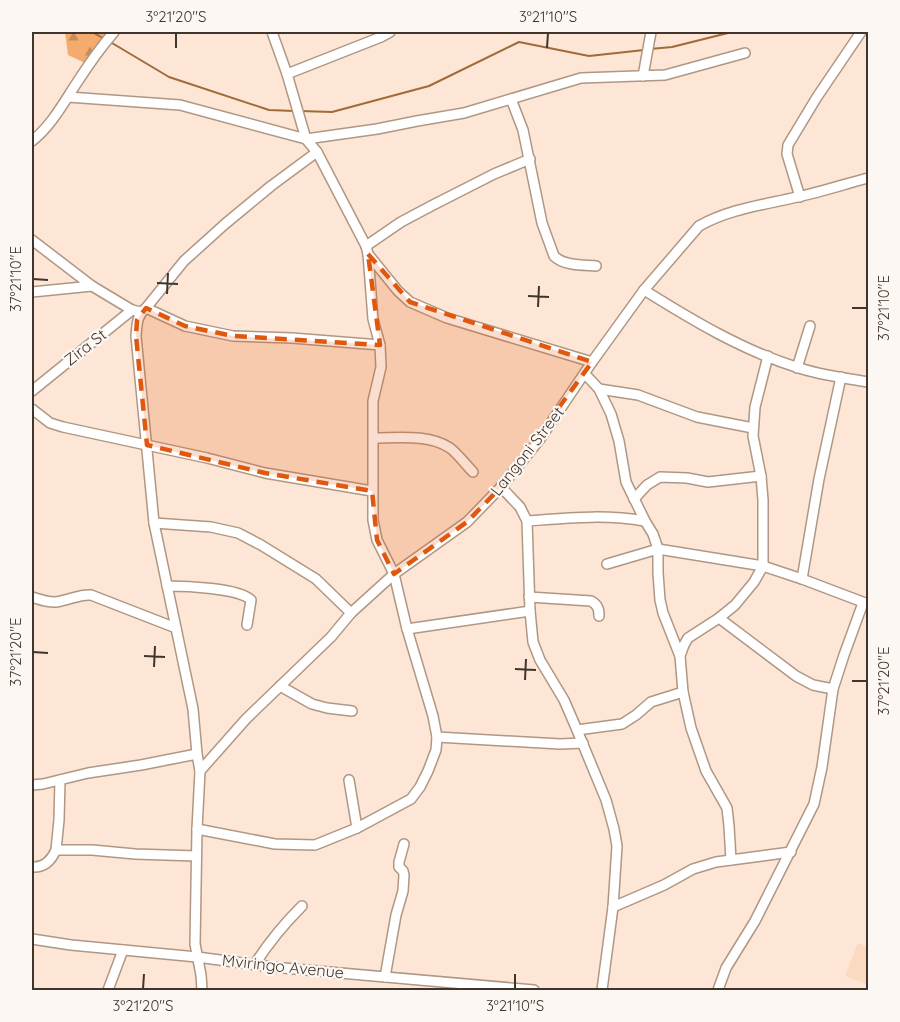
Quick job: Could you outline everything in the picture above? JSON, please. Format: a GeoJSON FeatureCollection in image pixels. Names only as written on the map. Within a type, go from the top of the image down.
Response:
{"type":"FeatureCollection","features":[{"type":"Feature","properties":{"kind":"street"},"geometry":{"type":"LineString","coordinates":[[32,141],[48,125],[114,32]]}},
{"type":"Feature","properties":{"kind":"street"},"geometry":{"type":"LineString","coordinates":[[272,32],[306,139],[317,152],[367,250],[398,291],[410,302],[447,318],[592,362]]}},
{"type":"Feature","properties":{"kind":"street"},"geometry":{"type":"LineString","coordinates":[[287,74],[390,32]]}},
{"type":"Feature","properties":{"kind":"street"},"geometry":{"type":"LineString","coordinates":[[643,76],[651,32]]}},
{"type":"Feature","properties":{"kind":"street"},"geometry":{"type":"LineString","coordinates":[[800,197],[787,154],[788,145],[822,89],[861,32]]}},
{"type":"Feature","properties":{"kind":"street"},"geometry":{"type":"LineString","coordinates":[[68,97],[180,105],[306,139],[464,113],[581,78],[665,75],[745,53]]}},
{"type":"Feature","properties":{"kind":"street"},"geometry":{"type":"LineString","coordinates":[[511,99],[524,130],[542,223],[554,256],[558,260],[571,264],[596,266]]}},
{"type":"Feature","properties":{"kind":"street","name":"Zira St"},"geometry":{"type":"LineString","coordinates":[[32,391],[140,310],[184,261],[234,217],[317,152]]}},
{"type":"Feature","properties":{"kind":"street"},"geometry":{"type":"LineString","coordinates":[[367,250],[401,222],[494,174],[530,159]]}},
{"type":"Feature","properties":{"kind":"street","name":"Langoni Street"},"geometry":{"type":"LineString","coordinates":[[200,771],[246,719],[331,637],[351,613],[394,574],[467,522],[501,487],[540,439],[644,290],[699,226],[729,213],[800,197],[868,178]]}},
{"type":"Feature","properties":{"kind":"street"},"geometry":{"type":"LineString","coordinates":[[32,240],[92,286],[140,310],[185,326],[233,336],[380,345]]}},
{"type":"Feature","properties":{"kind":"street"},"geometry":{"type":"LineString","coordinates":[[197,829],[275,844],[315,844],[357,828],[411,799],[420,787],[436,750],[437,737],[433,716],[407,629],[394,574],[377,540],[373,520],[373,401],[381,367],[380,345],[373,319],[367,250]]}},
{"type":"Feature","properties":{"kind":"street"},"geometry":{"type":"LineString","coordinates":[[32,292],[92,286]]}},
{"type":"Feature","properties":{"kind":"street"},"geometry":{"type":"LineString","coordinates":[[644,290],[690,319],[797,368],[868,382]]}},
{"type":"Feature","properties":{"kind":"street"},"geometry":{"type":"LineString","coordinates":[[140,310],[136,336],[154,523],[193,709],[200,771],[195,944],[202,990]]}},
{"type":"Feature","properties":{"kind":"street"},"geometry":{"type":"LineString","coordinates":[[797,368],[810,326]]}},
{"type":"Feature","properties":{"kind":"street"},"geometry":{"type":"LineString","coordinates":[[680,656],[688,638],[735,605],[754,582],[763,566],[764,500],[753,428],[755,407],[768,356]]}},
{"type":"Feature","properties":{"kind":"street"},"geometry":{"type":"LineString","coordinates":[[585,374],[599,389],[617,430],[626,482],[653,534],[658,549],[660,600],[663,613],[680,656],[683,692],[691,728],[706,771],[727,808],[731,860]]}},
{"type":"Feature","properties":{"kind":"street"},"geometry":{"type":"LineString","coordinates":[[802,579],[819,479],[841,377]]}},
{"type":"Feature","properties":{"kind":"street"},"geometry":{"type":"LineString","coordinates":[[599,389],[638,395],[697,417],[753,428]]}},
{"type":"Feature","properties":{"kind":"street"},"geometry":{"type":"LineString","coordinates":[[32,409],[50,423],[265,473],[372,491]]}},
{"type":"Feature","properties":{"kind":"street"},"geometry":{"type":"LineString","coordinates":[[374,438],[415,438],[434,441],[451,449],[473,472]]}},
{"type":"Feature","properties":{"kind":"street"},"geometry":{"type":"LineString","coordinates":[[633,499],[647,485],[660,477],[687,478],[708,482],[761,476]]}},
{"type":"Feature","properties":{"kind":"street"},"geometry":{"type":"LineString","coordinates":[[501,487],[520,507],[527,521],[533,642],[540,660],[564,700],[583,743],[606,800],[614,829],[617,846],[613,907],[602,990]]}},
{"type":"Feature","properties":{"kind":"street"},"geometry":{"type":"LineString","coordinates":[[527,521],[585,516],[622,517],[645,521]]}},
{"type":"Feature","properties":{"kind":"street"},"geometry":{"type":"LineString","coordinates":[[154,523],[211,527],[238,534],[261,545],[316,579],[351,613]]}},
{"type":"Feature","properties":{"kind":"street"},"geometry":{"type":"LineString","coordinates":[[607,564],[658,549],[763,566],[866,603],[844,655],[833,689],[819,788],[814,804],[755,921],[726,968],[718,990]]}},
{"type":"Feature","properties":{"kind":"street"},"geometry":{"type":"LineString","coordinates":[[167,586],[207,589],[248,596],[251,606],[247,626]]}},
{"type":"Feature","properties":{"kind":"street"},"geometry":{"type":"LineString","coordinates":[[32,597],[60,602],[82,594],[91,595],[176,628]]}},
{"type":"Feature","properties":{"kind":"street"},"geometry":{"type":"LineString","coordinates":[[529,597],[591,602],[596,604],[599,610],[598,616]]}},
{"type":"Feature","properties":{"kind":"street"},"geometry":{"type":"LineString","coordinates":[[407,629],[530,611]]}},
{"type":"Feature","properties":{"kind":"street"},"geometry":{"type":"LineString","coordinates":[[719,618],[795,676],[813,685],[833,689]]}},
{"type":"Feature","properties":{"kind":"street"},"geometry":{"type":"LineString","coordinates":[[280,686],[312,704],[352,711]]}},
{"type":"Feature","properties":{"kind":"street"},"geometry":{"type":"LineString","coordinates":[[577,730],[622,724],[636,716],[651,702],[683,692]]}},
{"type":"Feature","properties":{"kind":"street"},"geometry":{"type":"LineString","coordinates":[[437,737],[560,744],[583,743]]}},
{"type":"Feature","properties":{"kind":"street"},"geometry":{"type":"LineString","coordinates":[[32,785],[197,754]]}},
{"type":"Feature","properties":{"kind":"street"},"geometry":{"type":"LineString","coordinates":[[32,867],[37,868],[46,864],[56,850],[60,780]]}},
{"type":"Feature","properties":{"kind":"street"},"geometry":{"type":"LineString","coordinates":[[349,780],[357,828]]}},
{"type":"Feature","properties":{"kind":"street"},"geometry":{"type":"LineString","coordinates":[[385,976],[404,880],[403,871],[399,867],[404,844]]}},
{"type":"Feature","properties":{"kind":"street"},"geometry":{"type":"LineString","coordinates":[[56,850],[196,856]]}},
{"type":"Feature","properties":{"kind":"street"},"geometry":{"type":"LineString","coordinates":[[613,907],[664,885],[693,869],[716,862],[791,852]]}},
{"type":"Feature","properties":{"kind":"street"},"geometry":{"type":"LineString","coordinates":[[255,964],[275,935],[302,906]]}},
{"type":"Feature","properties":{"kind":"street","name":"Mviringo Avenue"},"geometry":{"type":"LineString","coordinates":[[32,939],[272,967],[534,990]]}},
{"type":"Feature","properties":{"kind":"street"},"geometry":{"type":"LineString","coordinates":[[108,990],[123,950]]}},
{"type":"Feature","properties":{"kind":"highlighted area"},"geometry":{"type":"Polygon","coordinates":[[[368,254],[410,302],[592,362],[501,487],[467,522],[394,574],[377,540],[372,491],[265,473],[147,445],[136,336],[137,320],[146,308],[185,326],[233,336],[380,345],[368,254]]]}},
{"type":"Feature","properties":{"kind":"shaded area"},"geometry":{"type":"Polygon","coordinates":[[[858,943],[868,947],[868,985],[845,976],[858,943]]]}},
{"type":"Feature","properties":{"kind":"green space"},"geometry":{"type":"Polygon","coordinates":[[[65,32],[112,32],[85,63],[68,55],[65,32]]]}},
{"type":"Feature","properties":{"kind":"waterway"},"geometry":{"type":"LineString","coordinates":[[92,32],[101,37]]}},
{"type":"Feature","properties":{"kind":"waterway"},"geometry":{"type":"LineString","coordinates":[[650,49],[672,47],[732,32]]}},
{"type":"Feature","properties":{"kind":"waterway"},"geometry":{"type":"LineString","coordinates":[[300,111],[332,112],[429,86],[519,42],[589,56],[644,50]]}},
{"type":"Feature","properties":{"kind":"waterway"},"geometry":{"type":"LineString","coordinates":[[112,43],[169,77],[269,110],[294,111]]}}]}
